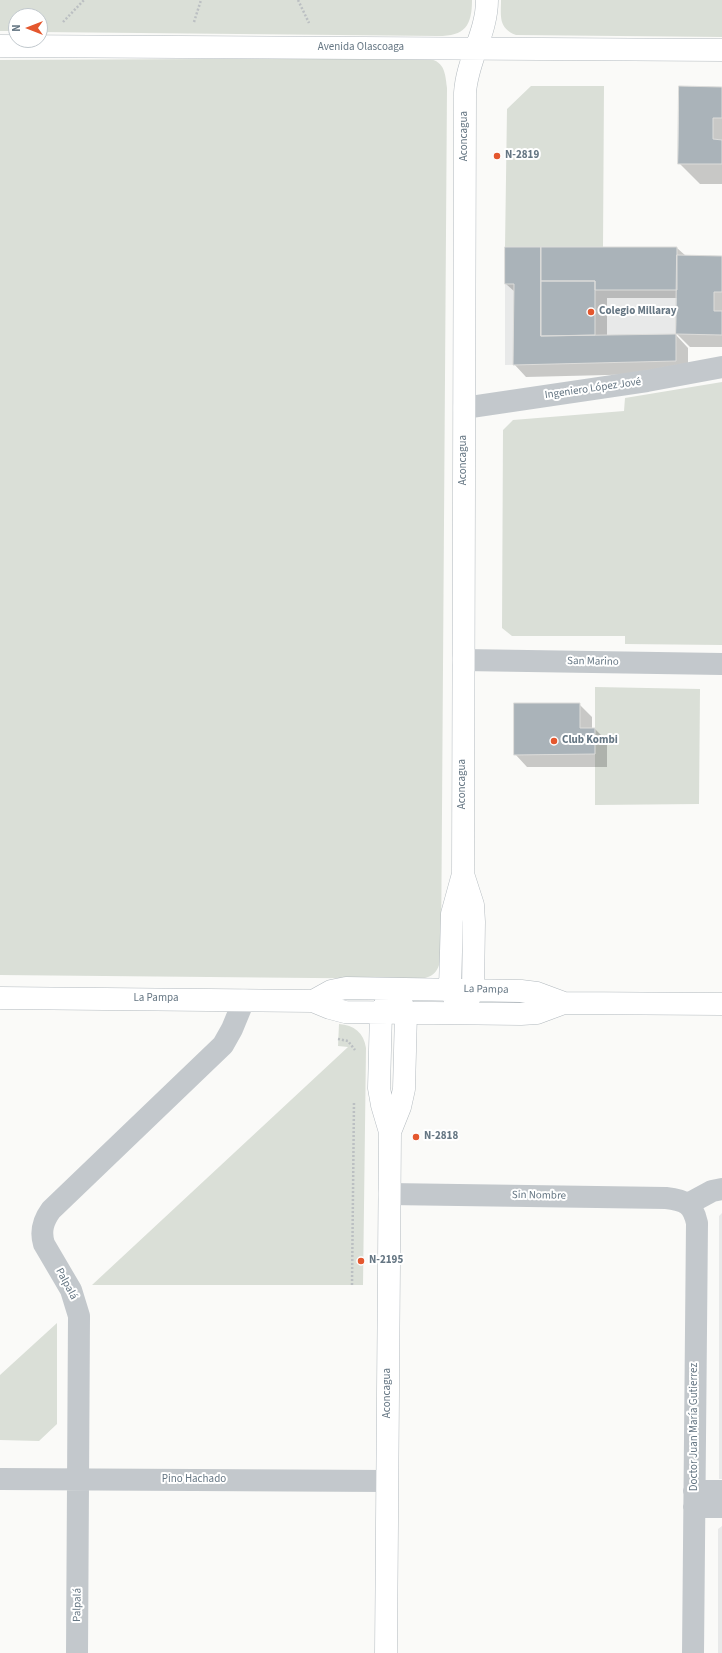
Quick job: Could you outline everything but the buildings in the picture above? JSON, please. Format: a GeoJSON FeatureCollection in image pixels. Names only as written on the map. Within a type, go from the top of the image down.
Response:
{"type":"FeatureCollection","features":[{"type":"Feature","properties":{"kind":"street","name":"Aconcagua"},"geometry":{"type":"LineString","coordinates":[[462,1013],[450,990],[452,914],[463,874],[465,93],[466,78],[484,26],[487,0]]}},
{"type":"Feature","properties":{"kind":"street","name":"Avenida Olascoaga"},"geometry":{"type":"LineString","coordinates":[[0,46],[722,50]]}},
{"type":"Feature","properties":{"kind":"street","name":"Ingeniero López Jové"},"geometry":{"type":"LineString","coordinates":[[464,408],[655,380],[722,367]]}},
{"type":"Feature","properties":{"kind":"street","name":"San Marino"},"geometry":{"type":"LineString","coordinates":[[463,660],[722,664]]}},
{"type":"Feature","properties":{"kind":"street","name":"Aconcagua"},"geometry":{"type":"LineString","coordinates":[[462,1013],[473,990],[474,922],[472,905],[463,874]]}},
{"type":"Feature","properties":{"kind":"street","name":"La Pampa"},"geometry":{"type":"LineString","coordinates":[[313,1000],[339,988],[529,991],[564,1003]]}},
{"type":"Feature","properties":{"kind":"street","name":"Aconcagua"},"geometry":{"type":"LineString","coordinates":[[390,1132],[403,1099],[406,1013],[394,989]]}},
{"type":"Feature","properties":{"kind":"street"},"geometry":{"type":"LineString","coordinates":[[380,1012],[394,989]]}},
{"type":"Feature","properties":{"kind":"street","name":"La Pampa"},"geometry":{"type":"LineString","coordinates":[[0,998],[313,1000],[336,1010],[406,1013],[528,1014],[564,1003],[722,1004]]}},
{"type":"Feature","properties":{"kind":"street","name":"Palpalá"},"geometry":{"type":"LineString","coordinates":[[77,1653],[79,1316],[71,1290],[44,1244],[41,1232],[44,1220],[51,1210],[216,1052],[228,1036],[244,1000]]}},
{"type":"Feature","properties":{"kind":"street","name":"Aconcagua"},"geometry":{"type":"LineString","coordinates":[[380,1012],[379,1088],[382,1106],[390,1132],[386,1653]]}},
{"type":"Feature","properties":{"kind":"street"},"geometry":{"type":"LineString","coordinates":[[688,1204],[712,1191],[722,1189]]}},
{"type":"Feature","properties":{"kind":"street","name":"Sin Nombre"},"geometry":{"type":"LineString","coordinates":[[389,1194],[666,1198],[678,1199],[688,1204]]}},
{"type":"Feature","properties":{"kind":"street","name":"Doctor Juan María Gutierrez"},"geometry":{"type":"LineString","coordinates":[[688,1204],[695,1212],[697,1224],[693,1653]]}},
{"type":"Feature","properties":{"kind":"street","name":"Pino Hachado"},"geometry":{"type":"LineString","coordinates":[[0,1479],[387,1481]]}},
{"type":"Feature","properties":{"kind":"street"},"geometry":{"type":"LineString","coordinates":[[694,1499],[722,1491]]}},
{"type":"Feature","properties":{"kind":"street"},"geometry":{"type":"LineString","coordinates":[[694,1499],[722,1507]]}},
{"type":"Feature","properties":{"kind":"path"},"geometry":{"type":"LineString","coordinates":[[60,25],[84,0]]}},
{"type":"Feature","properties":{"kind":"path"},"geometry":{"type":"LineString","coordinates":[[192,26],[201,0]]}},
{"type":"Feature","properties":{"kind":"path"},"geometry":{"type":"LineString","coordinates":[[298,0],[312,27]]}},
{"type":"Feature","properties":{"kind":"path"},"geometry":{"type":"LineString","coordinates":[[338,1039],[348,1041],[355,1050],[355,1058]]}},
{"type":"Feature","properties":{"kind":"path"},"geometry":{"type":"LineString","coordinates":[[352,1285],[354,1097]]}},
{"type":"Feature","properties":{"kind":"shaded area"},"geometry":{"type":"Polygon","coordinates":[[[0,0],[472,0],[470,17],[465,28],[455,34],[447,36],[48,32],[48,8],[8,8],[8,31],[0,31],[0,0]]]}},
{"type":"Feature","properties":{"kind":"shaded area"},"geometry":{"type":"Polygon","coordinates":[[[501,0],[722,0],[722,37],[516,35],[506,29],[503,25],[501,16],[501,0]]]}},
{"type":"Feature","properties":{"kind":"shaded area"},"geometry":{"type":"Polygon","coordinates":[[[421,58],[434,60],[442,66],[447,88],[441,956],[439,966],[432,975],[418,979],[0,975],[0,60],[421,58]]]}},
{"type":"Feature","properties":{"kind":"shaded area"},"geometry":{"type":"Polygon","coordinates":[[[531,86],[604,86],[603,247],[505,247],[507,109],[531,86]]]}},
{"type":"Feature","properties":{"kind":"shaded area","name":"Colegio Millaray"},"geometry":{"type":"Polygon","coordinates":[[[505,247],[677,247],[676,361],[505,365],[505,247]]]}},
{"type":"Feature","properties":{"kind":"shaded area"},"geometry":{"type":"Polygon","coordinates":[[[722,382],[722,645],[625,644],[625,636],[512,636],[502,628],[503,430],[513,420],[624,411],[625,398],[722,382]]]}},
{"type":"Feature","properties":{"kind":"shaded area"},"geometry":{"type":"Polygon","coordinates":[[[595,687],[700,689],[699,804],[595,805],[595,687]]]}},
{"type":"Feature","properties":{"kind":"shaded area"},"geometry":{"type":"Polygon","coordinates":[[[339,1024],[354,1028],[361,1034],[366,1048],[363,1285],[92,1285],[348,1047],[338,1046],[339,1024]]]}},
{"type":"Feature","properties":{"kind":"shaded area"},"geometry":{"type":"Polygon","coordinates":[[[722,1213],[722,1479],[719,1479],[719,1216],[722,1213]]]}},
{"type":"Feature","properties":{"kind":"shaded area"},"geometry":{"type":"Polygon","coordinates":[[[57,1323],[57,1424],[39,1441],[0,1440],[0,1375],[57,1323]]]}},
{"type":"Feature","properties":{"kind":"shaded area"},"geometry":{"type":"Polygon","coordinates":[[[722,1526],[722,1653],[718,1653],[718,1529],[722,1526]]]}},
{"type":"Feature","properties":{"kind":"place","name":"N-2819"},"geometry":{"type":"Point","coordinates":[497,156]}},
{"type":"Feature","properties":{"kind":"place","name":"Colegio Millaray"},"geometry":{"type":"Point","coordinates":[591,312]}},
{"type":"Feature","properties":{"kind":"place","name":"Club Kombi"},"geometry":{"type":"Point","coordinates":[554,741]}},
{"type":"Feature","properties":{"kind":"place","name":"N-2818"},"geometry":{"type":"Point","coordinates":[416,1137]}},
{"type":"Feature","properties":{"kind":"place","name":"N-2195"},"geometry":{"type":"Point","coordinates":[361,1261]}}]}
